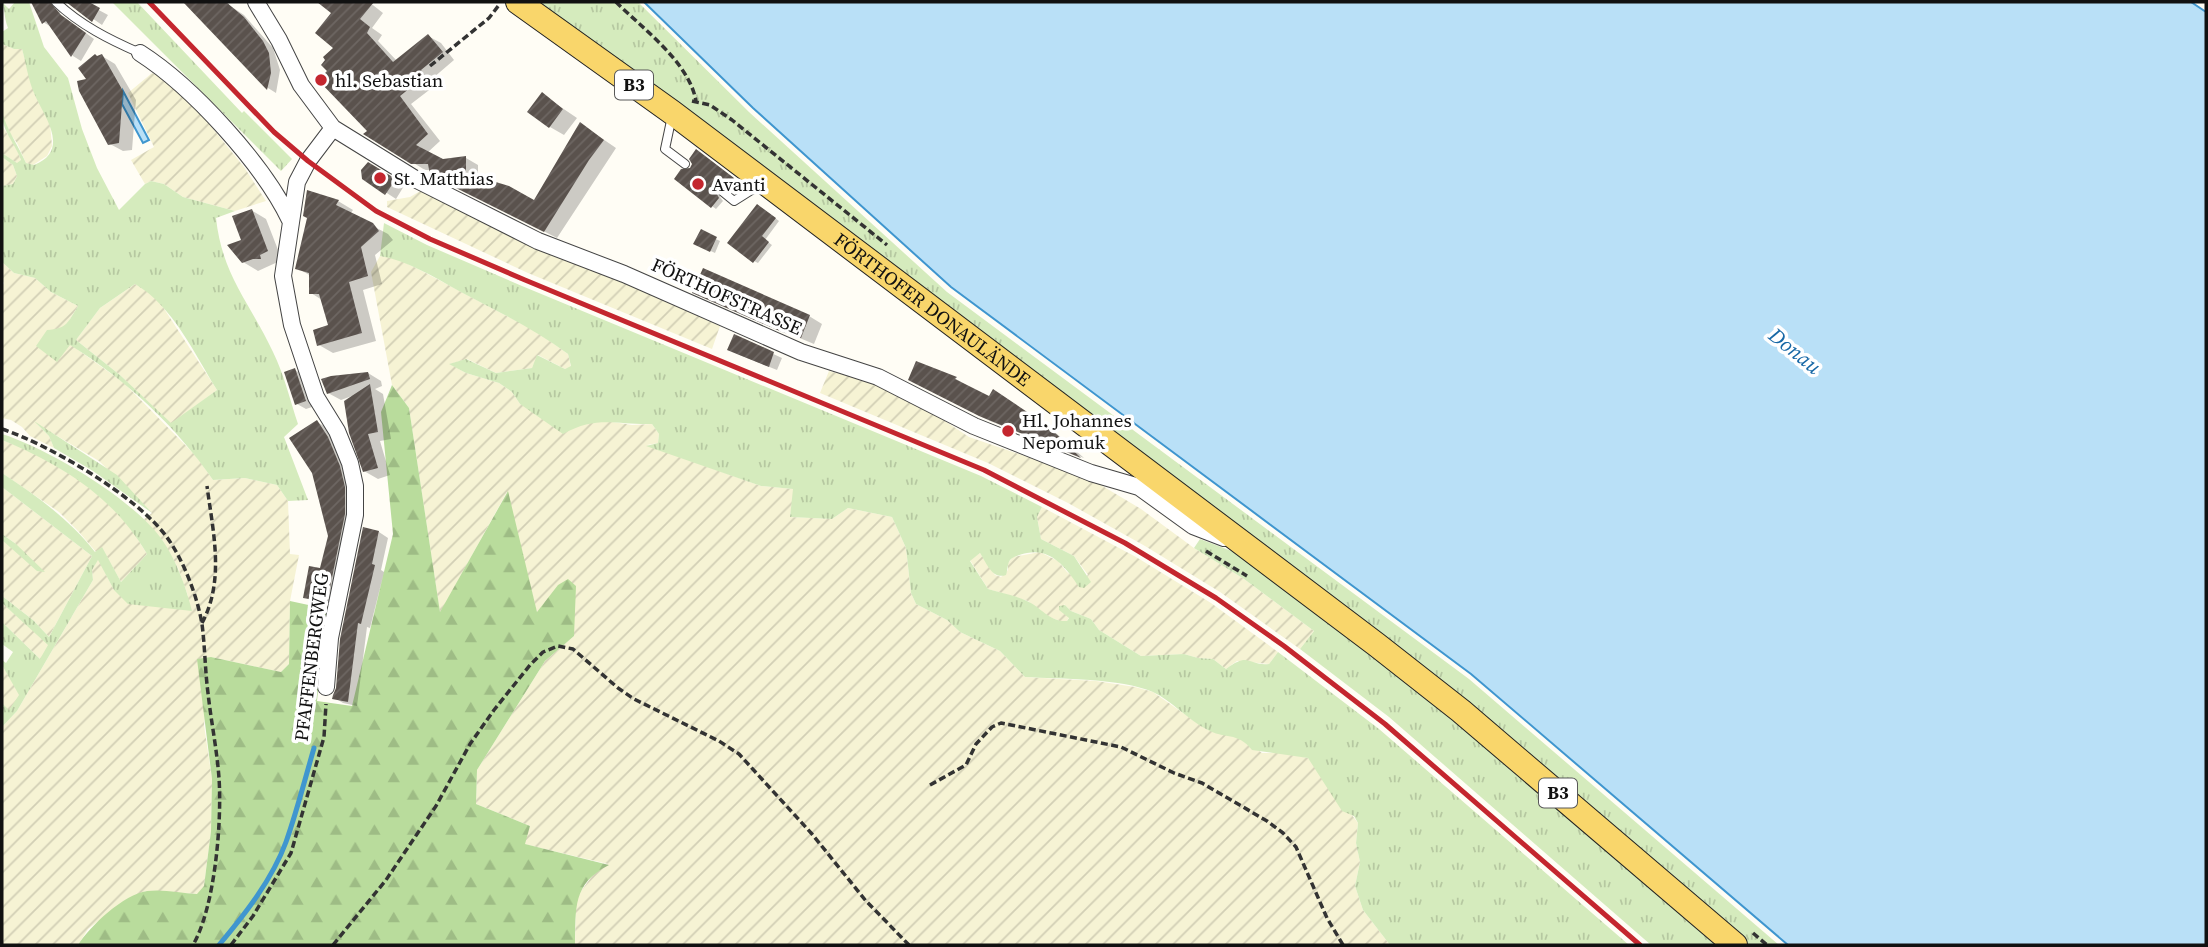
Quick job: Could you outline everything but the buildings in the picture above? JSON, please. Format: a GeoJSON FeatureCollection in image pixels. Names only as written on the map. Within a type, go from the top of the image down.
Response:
{"type":"FeatureCollection","features":[{"type":"Feature","properties":{"kind":"main road","name":"FÖRTHOFER DONAULÄNDE"},"geometry":{"type":"LineString","coordinates":[[509,3],[673,113],[1377,645],[1461,711],[1735,945]]}},
{"type":"Feature","properties":{"kind":"street","name":"FÖRTHOFSTRASSE"},"geometry":{"type":"LineString","coordinates":[[256,2],[279,40],[301,85],[333,128],[416,180],[538,241],[624,274],[802,352],[878,377],[974,426],[1091,473],[1139,487],[1193,526],[1246,546]]}},
{"type":"Feature","properties":{"kind":"street"},"geometry":{"type":"LineString","coordinates":[[140,53],[163,68],[222,127],[264,174],[290,220]]}},
{"type":"Feature","properties":{"kind":"street","name":"PFAFFENBERGWEG"},"geometry":{"type":"LineString","coordinates":[[326,687],[330,638],[355,515],[355,486],[350,463],[337,431],[316,397],[292,325],[283,276],[297,182],[308,161],[333,128]]}},
{"type":"Feature","properties":{"kind":"lane"},"geometry":{"type":"LineString","coordinates":[[56,2],[84,24],[114,42],[140,53]]}},
{"type":"Feature","properties":{"kind":"lane"},"geometry":{"type":"LineString","coordinates":[[673,113],[665,149],[685,164]]}},
{"type":"Feature","properties":{"kind":"lane"},"geometry":{"type":"LineString","coordinates":[[723,192],[734,201],[764,182]]}},
{"type":"Feature","properties":{"kind":"path"},"geometry":{"type":"LineString","coordinates":[[616,2],[673,58],[687,76],[696,101]]}},
{"type":"Feature","properties":{"kind":"path"},"geometry":{"type":"LineString","coordinates":[[430,66],[509,3]]}},
{"type":"Feature","properties":{"kind":"path"},"geometry":{"type":"LineString","coordinates":[[2,429],[91,474],[149,515],[167,538],[183,566],[202,624],[205,671],[219,779],[214,870],[208,904],[193,945]]}},
{"type":"Feature","properties":{"kind":"path"},"geometry":{"type":"LineString","coordinates":[[202,624],[210,609],[216,566],[207,486]]}},
{"type":"Feature","properties":{"kind":"path"},"geometry":{"type":"LineString","coordinates":[[1196,545],[1257,583]]}},
{"type":"Feature","properties":{"kind":"path"},"geometry":{"type":"LineString","coordinates":[[333,945],[386,880],[436,806],[470,744],[494,710],[543,652],[558,646],[573,649],[634,699],[719,741],[739,754],[812,834],[866,901],[909,945]]}},
{"type":"Feature","properties":{"kind":"path","name":"PFAFFENBERGWEG"},"geometry":{"type":"LineString","coordinates":[[231,945],[253,916],[290,853],[324,737],[326,687]]}},
{"type":"Feature","properties":{"kind":"path"},"geometry":{"type":"LineString","coordinates":[[930,785],[966,765],[976,744],[992,727],[1001,723],[1121,747],[1174,773],[1202,783],[1283,833],[1296,847],[1327,918],[1343,945]]}},
{"type":"Feature","properties":{"kind":"shaded area"},"geometry":{"type":"Polygon","coordinates":[[[2,44],[22,49],[35,95],[50,123],[52,146],[47,156],[33,165],[26,163],[17,143],[6,128],[2,112],[2,44]]]}},
{"type":"Feature","properties":{"kind":"shaded area"},"geometry":{"type":"Polygon","coordinates":[[[152,73],[166,78],[201,114],[244,167],[266,201],[235,211],[183,197],[164,184],[151,181],[145,184],[131,160],[154,147],[128,93],[152,73]]]}},
{"type":"Feature","properties":{"kind":"shaded area"},"geometry":{"type":"Polygon","coordinates":[[[2,126],[15,145],[21,160],[18,164],[2,153],[2,126]]]}},
{"type":"Feature","properties":{"kind":"shaded area"},"geometry":{"type":"Polygon","coordinates":[[[2,157],[13,165],[17,176],[13,184],[2,186],[2,157]]]}},
{"type":"Feature","properties":{"kind":"shaded area"},"geometry":{"type":"Polygon","coordinates":[[[422,190],[720,326],[712,349],[528,273],[387,207],[387,201],[410,197],[422,190]]]}},
{"type":"Feature","properties":{"kind":"shaded area"},"geometry":{"type":"Polygon","coordinates":[[[380,256],[396,258],[422,271],[539,333],[568,354],[571,367],[565,369],[538,355],[532,368],[496,373],[467,359],[450,364],[466,373],[499,383],[512,392],[520,404],[580,424],[606,421],[632,425],[652,424],[659,434],[658,443],[647,445],[761,486],[794,489],[790,517],[832,519],[848,508],[892,517],[906,548],[911,593],[916,604],[947,620],[960,632],[1000,651],[1025,677],[1096,681],[1153,692],[1206,729],[1243,739],[1262,753],[1285,753],[1308,758],[1358,823],[1356,843],[1360,862],[1355,886],[1363,910],[1390,945],[575,945],[576,898],[595,872],[608,864],[524,844],[530,826],[476,804],[477,770],[545,661],[574,636],[537,613],[507,492],[440,613],[409,408],[392,385],[371,272],[380,256]]]}},
{"type":"Feature","properties":{"kind":"shaded area"},"geometry":{"type":"Polygon","coordinates":[[[2,262],[14,273],[35,278],[51,292],[78,306],[67,324],[60,329],[70,344],[124,383],[196,456],[213,480],[245,478],[277,485],[288,501],[290,554],[299,555],[290,601],[289,664],[281,672],[211,657],[204,725],[212,779],[211,831],[204,886],[198,894],[146,891],[127,899],[88,929],[78,945],[2,945],[2,727],[17,711],[93,580],[92,570],[98,559],[114,590],[188,596],[178,568],[163,541],[144,519],[152,513],[99,461],[37,424],[49,436],[54,448],[30,436],[11,420],[2,418],[2,262]]]}},
{"type":"Feature","properties":{"kind":"shaded area"},"geometry":{"type":"Polygon","coordinates":[[[135,284],[149,292],[161,304],[217,390],[171,424],[120,375],[76,340],[100,308],[135,284]]]}},
{"type":"Feature","properties":{"kind":"shaded area"},"geometry":{"type":"Polygon","coordinates":[[[829,371],[875,383],[910,398],[969,437],[1089,478],[1141,509],[1194,548],[1244,579],[1314,631],[1300,649],[1220,592],[1068,503],[988,463],[820,393],[829,371]]]}},
{"type":"Feature","properties":{"kind":"shaded area"},"geometry":{"type":"Polygon","coordinates":[[[2,440],[35,453],[78,479],[106,501],[130,527],[147,554],[121,582],[102,548],[96,552],[59,512],[2,473],[2,440]]]}},
{"type":"Feature","properties":{"kind":"shaded area"},"geometry":{"type":"Polygon","coordinates":[[[2,487],[92,556],[49,637],[33,620],[2,596],[2,540],[16,544],[2,534],[2,487]]]}},
{"type":"Feature","properties":{"kind":"shaded area"},"geometry":{"type":"Polygon","coordinates":[[[1042,507],[1136,557],[1211,603],[1278,652],[1269,664],[1237,661],[1226,669],[1213,659],[1184,654],[1141,656],[1099,630],[1091,619],[1071,611],[1064,604],[1069,617],[1062,622],[1047,616],[1028,601],[988,589],[970,560],[980,553],[995,575],[1001,577],[1008,570],[1008,563],[1013,557],[1040,552],[1058,561],[1077,583],[1088,575],[1074,556],[1041,539],[1037,517],[1042,507]]]}},
{"type":"Feature","properties":{"kind":"shaded area"},"geometry":{"type":"Polygon","coordinates":[[[2,603],[49,644],[41,660],[2,622],[2,603]]]}},
{"type":"Feature","properties":{"kind":"shaded area"},"geometry":{"type":"Polygon","coordinates":[[[2,665],[20,695],[9,711],[2,703],[2,665]]]}},
{"type":"Feature","properties":{"kind":"green space"},"geometry":{"type":"Polygon","coordinates":[[[2,2],[9,9],[15,2],[29,2],[44,47],[68,78],[82,129],[97,168],[119,210],[151,181],[164,184],[183,197],[235,211],[216,218],[219,238],[231,273],[284,378],[298,424],[284,437],[308,500],[288,501],[277,485],[245,478],[213,480],[183,441],[130,388],[70,345],[57,362],[36,346],[47,330],[66,324],[78,306],[51,292],[35,278],[14,273],[2,262],[2,186],[13,184],[17,176],[13,165],[2,157],[2,153],[17,163],[21,160],[6,131],[2,112],[26,163],[34,165],[45,159],[51,151],[53,141],[48,121],[32,88],[22,49],[2,44],[2,32],[8,28],[2,2]],[[135,284],[100,308],[76,340],[120,375],[171,423],[217,390],[182,331],[148,293],[135,284]]]}},
{"type":"Feature","properties":{"kind":"green space"},"geometry":{"type":"Polygon","coordinates":[[[112,2],[137,2],[242,113],[244,111],[292,159],[281,171],[112,2]]]}},
{"type":"Feature","properties":{"kind":"green space"},"geometry":{"type":"Polygon","coordinates":[[[538,2],[638,2],[749,112],[947,292],[1469,679],[1779,945],[1749,945],[757,161],[538,2]]]}},
{"type":"Feature","properties":{"kind":"green space"},"geometry":{"type":"Polygon","coordinates":[[[384,223],[427,245],[522,286],[981,476],[1042,507],[1037,517],[1041,539],[1074,556],[1091,582],[1084,588],[1079,587],[1058,561],[1036,552],[1011,559],[1006,575],[997,575],[980,553],[970,561],[988,589],[1022,599],[1061,621],[1067,621],[1069,618],[1059,610],[1059,606],[1065,605],[1071,611],[1091,619],[1099,630],[1141,656],[1184,654],[1213,659],[1226,669],[1244,660],[1269,664],[1278,652],[1379,729],[1629,945],[1390,945],[1363,910],[1355,886],[1360,862],[1356,843],[1358,823],[1354,816],[1342,811],[1308,758],[1252,750],[1241,740],[1206,729],[1160,696],[1140,687],[1090,680],[1025,677],[1000,651],[960,632],[947,620],[916,604],[911,593],[906,548],[892,517],[848,508],[832,519],[790,517],[793,489],[761,486],[646,446],[658,443],[659,434],[652,424],[597,423],[563,434],[520,404],[512,392],[499,383],[466,373],[449,364],[466,359],[496,373],[532,368],[537,355],[565,369],[571,366],[568,354],[529,328],[430,275],[380,256],[384,223]]]}},
{"type":"Feature","properties":{"kind":"green space"},"geometry":{"type":"Polygon","coordinates":[[[392,385],[409,408],[440,612],[508,491],[537,612],[558,585],[568,579],[576,586],[574,636],[545,661],[477,770],[476,804],[530,826],[525,844],[609,865],[588,880],[578,898],[575,945],[78,945],[108,912],[138,893],[159,890],[197,894],[204,886],[211,831],[212,779],[197,659],[211,657],[281,672],[289,664],[290,601],[327,609],[317,701],[352,706],[393,534],[381,412],[392,385]]]}},
{"type":"Feature","properties":{"kind":"green space"},"geometry":{"type":"Polygon","coordinates":[[[34,421],[117,475],[152,513],[93,471],[54,448],[49,436],[34,421]]]}},
{"type":"Feature","properties":{"kind":"green space"},"geometry":{"type":"Polygon","coordinates":[[[2,434],[66,464],[133,509],[150,525],[168,549],[192,611],[128,604],[114,590],[98,560],[92,570],[93,580],[17,711],[2,727],[2,703],[9,710],[19,695],[2,665],[2,660],[6,663],[13,652],[2,644],[2,622],[40,659],[48,645],[2,603],[2,596],[33,620],[49,637],[92,556],[2,487],[2,473],[52,509],[95,552],[102,547],[121,582],[147,554],[133,533],[102,499],[45,460],[2,440],[2,434]]]}},
{"type":"Feature","properties":{"kind":"green space"},"geometry":{"type":"Polygon","coordinates":[[[2,534],[45,572],[37,571],[2,540],[2,534]]]}},
{"type":"Feature","properties":{"kind":"green space"},"geometry":{"type":"Polygon","coordinates":[[[1200,539],[1242,555],[1455,718],[1722,945],[1651,945],[1389,717],[1300,649],[1314,631],[1244,579],[1194,548],[1200,539]]]}},
{"type":"Feature","properties":{"kind":"water","name":"Donau"},"geometry":{"type":"Polygon","coordinates":[[[644,2],[2191,2],[2206,12],[2206,945],[1788,945],[1471,674],[951,287],[753,108],[644,2]]]}},
{"type":"Feature","properties":{"kind":"water"},"geometry":{"type":"Polygon","coordinates":[[[123,91],[149,140],[143,143],[122,104],[123,91]]]}},
{"type":"Feature","properties":{"kind":"waterway"},"geometry":{"type":"LineString","coordinates":[[219,945],[257,896],[280,856],[294,819],[314,748]]}},
{"type":"Feature","properties":{"kind":"railway"},"geometry":{"type":"LineString","coordinates":[[149,2],[274,132],[308,161],[376,211],[430,239],[525,280],[984,470],[1125,543],[1216,598],[1284,646],[1385,724],[1640,945]]}},
{"type":"Feature","properties":{"kind":"place","name":"hl. Sebastian"},"geometry":{"type":"Point","coordinates":[321,80]}},
{"type":"Feature","properties":{"kind":"place","name":"St. Matthias"},"geometry":{"type":"Point","coordinates":[380,178]}},
{"type":"Feature","properties":{"kind":"place","name":"Avanti"},"geometry":{"type":"Point","coordinates":[698,184]}},
{"type":"Feature","properties":{"kind":"place","name":"Hl. Johannes Nepomuk"},"geometry":{"type":"Point","coordinates":[1008,431]}}]}
